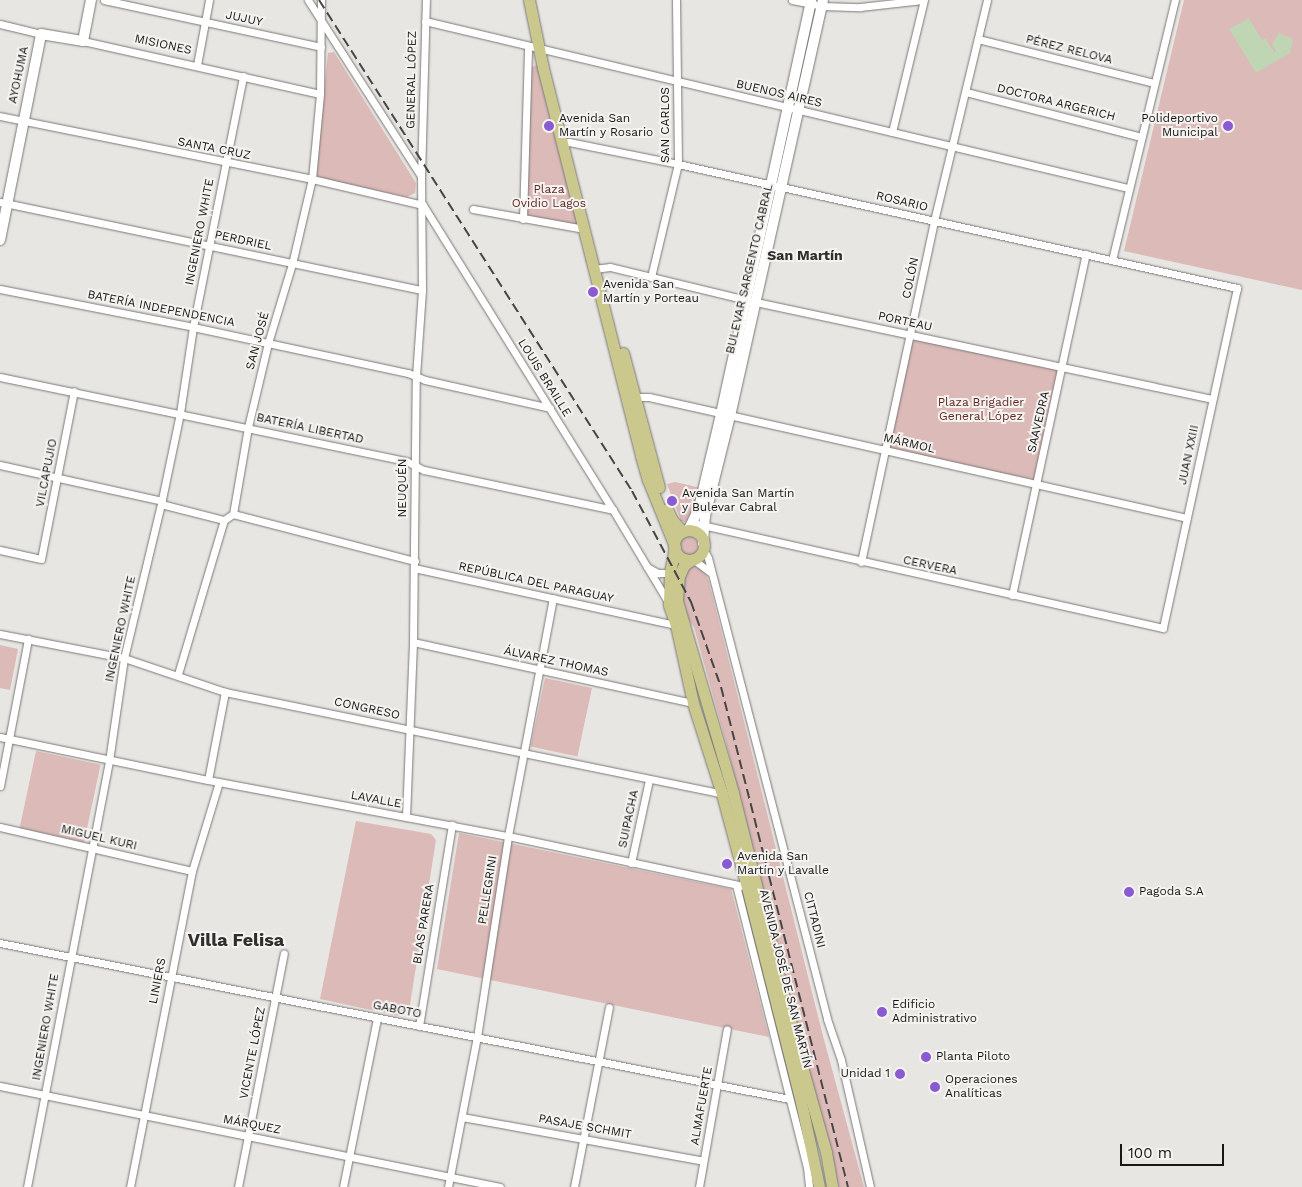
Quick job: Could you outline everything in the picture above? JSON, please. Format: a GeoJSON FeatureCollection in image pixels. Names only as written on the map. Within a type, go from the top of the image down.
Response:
{"type":"FeatureCollection","features":[{"type":"Feature","properties":{"kind":"main road"},"geometry":{"type":"LineString","coordinates":[[83,41],[91,0]]}},
{"type":"Feature","properties":{"kind":"main road"},"geometry":{"type":"LineString","coordinates":[[529,0],[543,68],[566,143],[584,228],[597,268]]}},
{"type":"Feature","properties":{"kind":"main road"},"geometry":{"type":"LineString","coordinates":[[536,0],[538,48],[566,143],[630,397],[648,480],[674,546],[681,558],[693,560],[699,557],[703,545],[692,527],[672,520],[655,477],[630,397]]}},
{"type":"Feature","properties":{"kind":"main road","name":"BULEVAR SARGENTO CABRAL"},"geometry":{"type":"LineString","coordinates":[[692,527],[726,415],[793,109],[811,2]]}},
{"type":"Feature","properties":{"kind":"main road","name":"BULEVAR SARGENTO CABRAL"},"geometry":{"type":"LineString","coordinates":[[793,109],[823,3]]}},
{"type":"Feature","properties":{"kind":"main road","name":"MISIONES"},"geometry":{"type":"LineString","coordinates":[[41,34],[83,41]]}},
{"type":"Feature","properties":{"kind":"main road","name":"AYOHUMA"},"geometry":{"type":"LineString","coordinates":[[0,240],[4,203],[41,34]]}},
{"type":"Feature","properties":{"kind":"main road"},"geometry":{"type":"LineString","coordinates":[[674,546],[676,537],[692,527]]}},
{"type":"Feature","properties":{"kind":"main road","name":"AVENIDA JOSÉ DE SAN MARTÍN"},"geometry":{"type":"LineString","coordinates":[[674,546],[670,573],[669,606],[676,625],[694,703],[727,794],[742,886],[803,1109],[819,1187]]}},
{"type":"Feature","properties":{"kind":"main road","name":"AVENIDA JOSÉ DE SAN MARTÍN"},"geometry":{"type":"LineString","coordinates":[[693,560],[684,565],[678,576],[677,601],[727,794],[834,1187]]}},
{"type":"Feature","properties":{"kind":"street","name":"JUJUY"},"geometry":{"type":"LineString","coordinates":[[104,0],[321,47]]}},
{"type":"Feature","properties":{"kind":"street"},"geometry":{"type":"LineString","coordinates":[[197,65],[209,0]]}},
{"type":"Feature","properties":{"kind":"street"},"geometry":{"type":"LineString","coordinates":[[308,0],[421,176]]}},
{"type":"Feature","properties":{"kind":"street","name":"GENERAL LÓPEZ"},"geometry":{"type":"LineString","coordinates":[[422,160],[426,0]]}},
{"type":"Feature","properties":{"kind":"street","name":"SAN CARLOS"},"geometry":{"type":"LineString","coordinates":[[651,277],[678,164],[676,0]]}},
{"type":"Feature","properties":{"kind":"street"},"geometry":{"type":"LineString","coordinates":[[792,0],[860,7],[921,0],[892,132]]}},
{"type":"Feature","properties":{"kind":"street","name":"COLÓN"},"geometry":{"type":"LineString","coordinates":[[861,562],[934,221],[987,0]]}},
{"type":"Feature","properties":{"kind":"street"},"geometry":{"type":"LineString","coordinates":[[1112,260],[1175,0]]}},
{"type":"Feature","properties":{"kind":"street","name":"SAN JOSÉ"},"geometry":{"type":"LineString","coordinates":[[233,514],[248,427],[268,343],[292,264],[312,179],[320,94],[321,2]]}},
{"type":"Feature","properties":{"kind":"street","name":"BUENOS AIRES"},"geometry":{"type":"LineString","coordinates":[[425,21],[1128,188]]}},
{"type":"Feature","properties":{"kind":"street","name":"MISIONES"},"geometry":{"type":"LineString","coordinates":[[0,24],[41,34]]}},
{"type":"Feature","properties":{"kind":"street","name":"PÉREZ RELOVA"},"geometry":{"type":"LineString","coordinates":[[978,39],[1154,83]]}},
{"type":"Feature","properties":{"kind":"street","name":"MISIONES"},"geometry":{"type":"LineString","coordinates":[[83,41],[320,94]]}},
{"type":"Feature","properties":{"kind":"street"},"geometry":{"type":"LineString","coordinates":[[523,219],[528,70],[538,48]]}},
{"type":"Feature","properties":{"kind":"street"},"geometry":{"type":"LineString","coordinates":[[528,70],[538,64],[543,68]]}},
{"type":"Feature","properties":{"kind":"street","name":"INGENIERO WHITE"},"geometry":{"type":"LineString","coordinates":[[28,1187],[70,957],[109,761],[124,658],[161,503],[180,413],[193,327],[243,76]]}},
{"type":"Feature","properties":{"kind":"street","name":"DOCTORA ARGERICH"},"geometry":{"type":"LineString","coordinates":[[966,92],[1141,137]]}},
{"type":"Feature","properties":{"kind":"street","name":"SANTA CRUZ"},"geometry":{"type":"LineString","coordinates":[[0,116],[312,179],[423,205]]}},
{"type":"Feature","properties":{"kind":"street","name":"ROSARIO"},"geometry":{"type":"LineString","coordinates":[[566,143],[678,164],[1237,288]]}},
{"type":"Feature","properties":{"kind":"street","name":"NEUQUÉN"},"geometry":{"type":"LineString","coordinates":[[406,817],[413,642],[416,376],[422,290],[422,160]]}},
{"type":"Feature","properties":{"kind":"street","name":"PERDRIEL"},"geometry":{"type":"LineString","coordinates":[[4,203],[422,290]]}},
{"type":"Feature","properties":{"kind":"street","name":"LOUIS BRAILLE"},"geometry":{"type":"LineString","coordinates":[[423,205],[613,510],[669,606]]}},
{"type":"Feature","properties":{"kind":"street"},"geometry":{"type":"LineString","coordinates":[[473,209],[584,228]]}},
{"type":"Feature","properties":{"kind":"street","name":"SAAVEDRA"},"geometry":{"type":"LineString","coordinates":[[1012,595],[1086,254]]}},
{"type":"Feature","properties":{"kind":"street","name":"PORTEAU"},"geometry":{"type":"LineString","coordinates":[[597,268],[651,277],[751,301],[1063,366],[1212,400]]}},
{"type":"Feature","properties":{"kind":"street","name":"JUAN XXIII"},"geometry":{"type":"LineString","coordinates":[[1163,628],[1237,288]]}},
{"type":"Feature","properties":{"kind":"street","name":"BATERÍA INDEPENDENCIA"},"geometry":{"type":"LineString","coordinates":[[0,289],[268,343],[550,408]]}},
{"type":"Feature","properties":{"kind":"street","name":"BATERÍA LIBERTAD"},"geometry":{"type":"LineString","coordinates":[[0,377],[248,427],[414,465],[424,470],[613,510]]}},
{"type":"Feature","properties":{"kind":"street","name":"VILCAPUJIO"},"geometry":{"type":"LineString","coordinates":[[0,550],[41,559],[74,391]]}},
{"type":"Feature","properties":{"kind":"street","name":"MÁRMOL"},"geometry":{"type":"LineString","coordinates":[[630,397],[726,415],[1187,518]]}},
{"type":"Feature","properties":{"kind":"street"},"geometry":{"type":"LineString","coordinates":[[0,465],[224,520]]}},
{"type":"Feature","properties":{"kind":"street"},"geometry":{"type":"LineString","coordinates":[[178,674],[224,520],[233,514]]}},
{"type":"Feature","properties":{"kind":"street","name":"REPÚBLICA DEL PARAGUAY"},"geometry":{"type":"LineString","coordinates":[[233,514],[414,564],[553,598],[676,625]]}},
{"type":"Feature","properties":{"kind":"street","name":"CERVERA"},"geometry":{"type":"LineString","coordinates":[[692,527],[1163,628]]}},
{"type":"Feature","properties":{"kind":"street","name":"CITTADINI"},"geometry":{"type":"LineString","coordinates":[[703,545],[827,1019],[841,1060],[870,1187]]}},
{"type":"Feature","properties":{"kind":"street"},"geometry":{"type":"LineString","coordinates":[[693,560],[711,572]]}},
{"type":"Feature","properties":{"kind":"street"},"geometry":{"type":"LineString","coordinates":[[645,566],[658,573],[670,573]]}},
{"type":"Feature","properties":{"kind":"street","name":"PELLEGRINI"},"geometry":{"type":"LineString","coordinates":[[448,1187],[477,1037],[508,836],[553,598]]}},
{"type":"Feature","properties":{"kind":"street"},"geometry":{"type":"LineString","coordinates":[[653,620],[661,617],[669,606]]}},
{"type":"Feature","properties":{"kind":"street","name":"CONGRESO"},"geometry":{"type":"LineString","coordinates":[[0,634],[124,658],[178,674],[225,692],[524,752],[649,780],[727,794]]}},
{"type":"Feature","properties":{"kind":"street"},"geometry":{"type":"LineString","coordinates":[[0,786],[28,639]]}},
{"type":"Feature","properties":{"kind":"street","name":"ÁLVAREZ THOMAS"},"geometry":{"type":"LineString","coordinates":[[413,642],[694,703]]}},
{"type":"Feature","properties":{"kind":"street"},"geometry":{"type":"LineString","coordinates":[[208,780],[225,692]]}},
{"type":"Feature","properties":{"kind":"street","name":"LAVALLE"},"geometry":{"type":"LineString","coordinates":[[0,737],[109,761],[508,836],[742,886]]}},
{"type":"Feature","properties":{"kind":"street","name":"SUIPACHA"},"geometry":{"type":"LineString","coordinates":[[631,863],[649,780]]}},
{"type":"Feature","properties":{"kind":"street","name":"LINIERS"},"geometry":{"type":"LineString","coordinates":[[130,1187],[146,1115],[170,976],[192,871],[219,782]]}},
{"type":"Feature","properties":{"kind":"street","name":"BLAS PARERA"},"geometry":{"type":"LineString","coordinates":[[419,1026],[452,825]]}},
{"type":"Feature","properties":{"kind":"street","name":"MIGUEL KURI"},"geometry":{"type":"LineString","coordinates":[[0,827],[192,871]]}},
{"type":"Feature","properties":{"kind":"street"},"geometry":{"type":"LineString","coordinates":[[742,886],[789,1099],[807,1167],[809,1187]]}},
{"type":"Feature","properties":{"kind":"street","name":"GABOTO"},"geometry":{"type":"LineString","coordinates":[[0,943],[789,1099]]}},
{"type":"Feature","properties":{"kind":"street","name":"VICENTE LÓPEZ"},"geometry":{"type":"LineString","coordinates":[[238,1187],[284,953]]}},
{"type":"Feature","properties":{"kind":"street"},"geometry":{"type":"LineString","coordinates":[[574,1187],[609,1007]]}},
{"type":"Feature","properties":{"kind":"street"},"geometry":{"type":"LineString","coordinates":[[343,1187],[377,1018]]}},
{"type":"Feature","properties":{"kind":"street","name":"ALMAFUERTE"},"geometry":{"type":"LineString","coordinates":[[699,1187],[727,1029]]}},
{"type":"Feature","properties":{"kind":"street","name":"MÁRQUEZ"},"geometry":{"type":"LineString","coordinates":[[0,1086],[500,1187]]}},
{"type":"Feature","properties":{"kind":"street","name":"PASAJE SCHMIT"},"geometry":{"type":"LineString","coordinates":[[462,1117],[703,1161]]}},
{"type":"Feature","properties":{"kind":"green space","name":"Polideportivo Municipal"},"geometry":{"type":"Polygon","coordinates":[[[1184,0],[1302,0],[1302,290],[1124,251],[1184,0]]]}},
{"type":"Feature","properties":{"kind":"green space"},"geometry":{"type":"Polygon","coordinates":[[[334,52],[416,183],[415,193],[407,197],[315,178],[328,53],[334,52]]]}},
{"type":"Feature","properties":{"kind":"green space","name":"Plaza Ovidio Lagos"},"geometry":{"type":"Polygon","coordinates":[[[538,64],[584,229],[523,219],[527,70],[538,64]]]}},
{"type":"Feature","properties":{"kind":"green space","name":"Plaza Brigadier General López"},"geometry":{"type":"Polygon","coordinates":[[[910,335],[1063,365],[1041,481],[887,451],[910,335]]]}},
{"type":"Feature","properties":{"kind":"green space"},"geometry":{"type":"Polygon","coordinates":[[[675,482],[701,488],[690,523],[681,521],[667,484],[675,482]]]}},
{"type":"Feature","properties":{"kind":"green space"},"geometry":{"type":"Polygon","coordinates":[[[684,536],[692,536],[698,542],[698,550],[692,556],[684,556],[678,550],[678,542],[684,536]]]}},
{"type":"Feature","properties":{"kind":"green space"},"geometry":{"type":"Polygon","coordinates":[[[695,566],[705,571],[709,582],[823,1036],[864,1187],[839,1187],[828,1139],[788,1005],[760,875],[725,739],[694,627],[689,621],[683,599],[684,576],[687,569],[695,566]]]}},
{"type":"Feature","properties":{"kind":"green space"},"geometry":{"type":"Polygon","coordinates":[[[0,645],[18,649],[10,690],[0,688],[0,645]]]}},
{"type":"Feature","properties":{"kind":"green space"},"geometry":{"type":"Polygon","coordinates":[[[545,678],[592,688],[577,756],[530,746],[545,678]]]}},
{"type":"Feature","properties":{"kind":"green space"},"geometry":{"type":"Polygon","coordinates":[[[36,751],[101,765],[84,842],[20,828],[36,751]]]}},
{"type":"Feature","properties":{"kind":"green space"},"geometry":{"type":"Polygon","coordinates":[[[356,821],[431,834],[436,840],[409,1011],[399,1016],[320,999],[356,821]]]}},
{"type":"Feature","properties":{"kind":"green space"},"geometry":{"type":"Polygon","coordinates":[[[459,833],[731,889],[769,1037],[437,969],[459,833]]]}},
{"type":"Feature","properties":{"kind":"shaded area"},"geometry":{"type":"Polygon","coordinates":[[[1249,18],[1262,40],[1265,38],[1274,52],[1276,51],[1272,44],[1279,33],[1293,39],[1290,53],[1256,73],[1229,29],[1249,18]]]}},
{"type":"Feature","properties":{"kind":"railway"},"geometry":{"type":"LineString","coordinates":[[319,0],[632,491],[691,602],[721,687],[848,1187]]}},
{"type":"Feature","properties":{"kind":"place","name":"Avenida San Martín y Rosario"},"geometry":{"type":"Point","coordinates":[549,126]}},
{"type":"Feature","properties":{"kind":"place","name":"Polideportivo Municipal"},"geometry":{"type":"Point","coordinates":[1228,126]}},
{"type":"Feature","properties":{"kind":"place","name":"Avenida San Martín y Porteau"},"geometry":{"type":"Point","coordinates":[593,292]}},
{"type":"Feature","properties":{"kind":"place","name":"Avenida San Martín y Bulevar Cabral"},"geometry":{"type":"Point","coordinates":[672,501]}},
{"type":"Feature","properties":{"kind":"place","name":"Avenida San Martín y Lavalle"},"geometry":{"type":"Point","coordinates":[727,864]}},
{"type":"Feature","properties":{"kind":"place","name":"Pagoda S.A"},"geometry":{"type":"Point","coordinates":[1129,892]}},
{"type":"Feature","properties":{"kind":"place","name":"Edificio Administrativo"},"geometry":{"type":"Point","coordinates":[882,1012]}},
{"type":"Feature","properties":{"kind":"place","name":"Planta Piloto"},"geometry":{"type":"Point","coordinates":[926,1057]}},
{"type":"Feature","properties":{"kind":"place","name":"Unidad 1"},"geometry":{"type":"Point","coordinates":[900,1074]}},
{"type":"Feature","properties":{"kind":"place","name":"Operaciones Analíticas"},"geometry":{"type":"Point","coordinates":[935,1087]}},
{"type":"Feature","properties":{"kind":"district","name":"San Martín"},"geometry":{"type":"Point","coordinates":[805,255]}},
{"type":"Feature","properties":{"kind":"district","name":"Villa Felisa"},"geometry":{"type":"Point","coordinates":[236,940]}}]}
